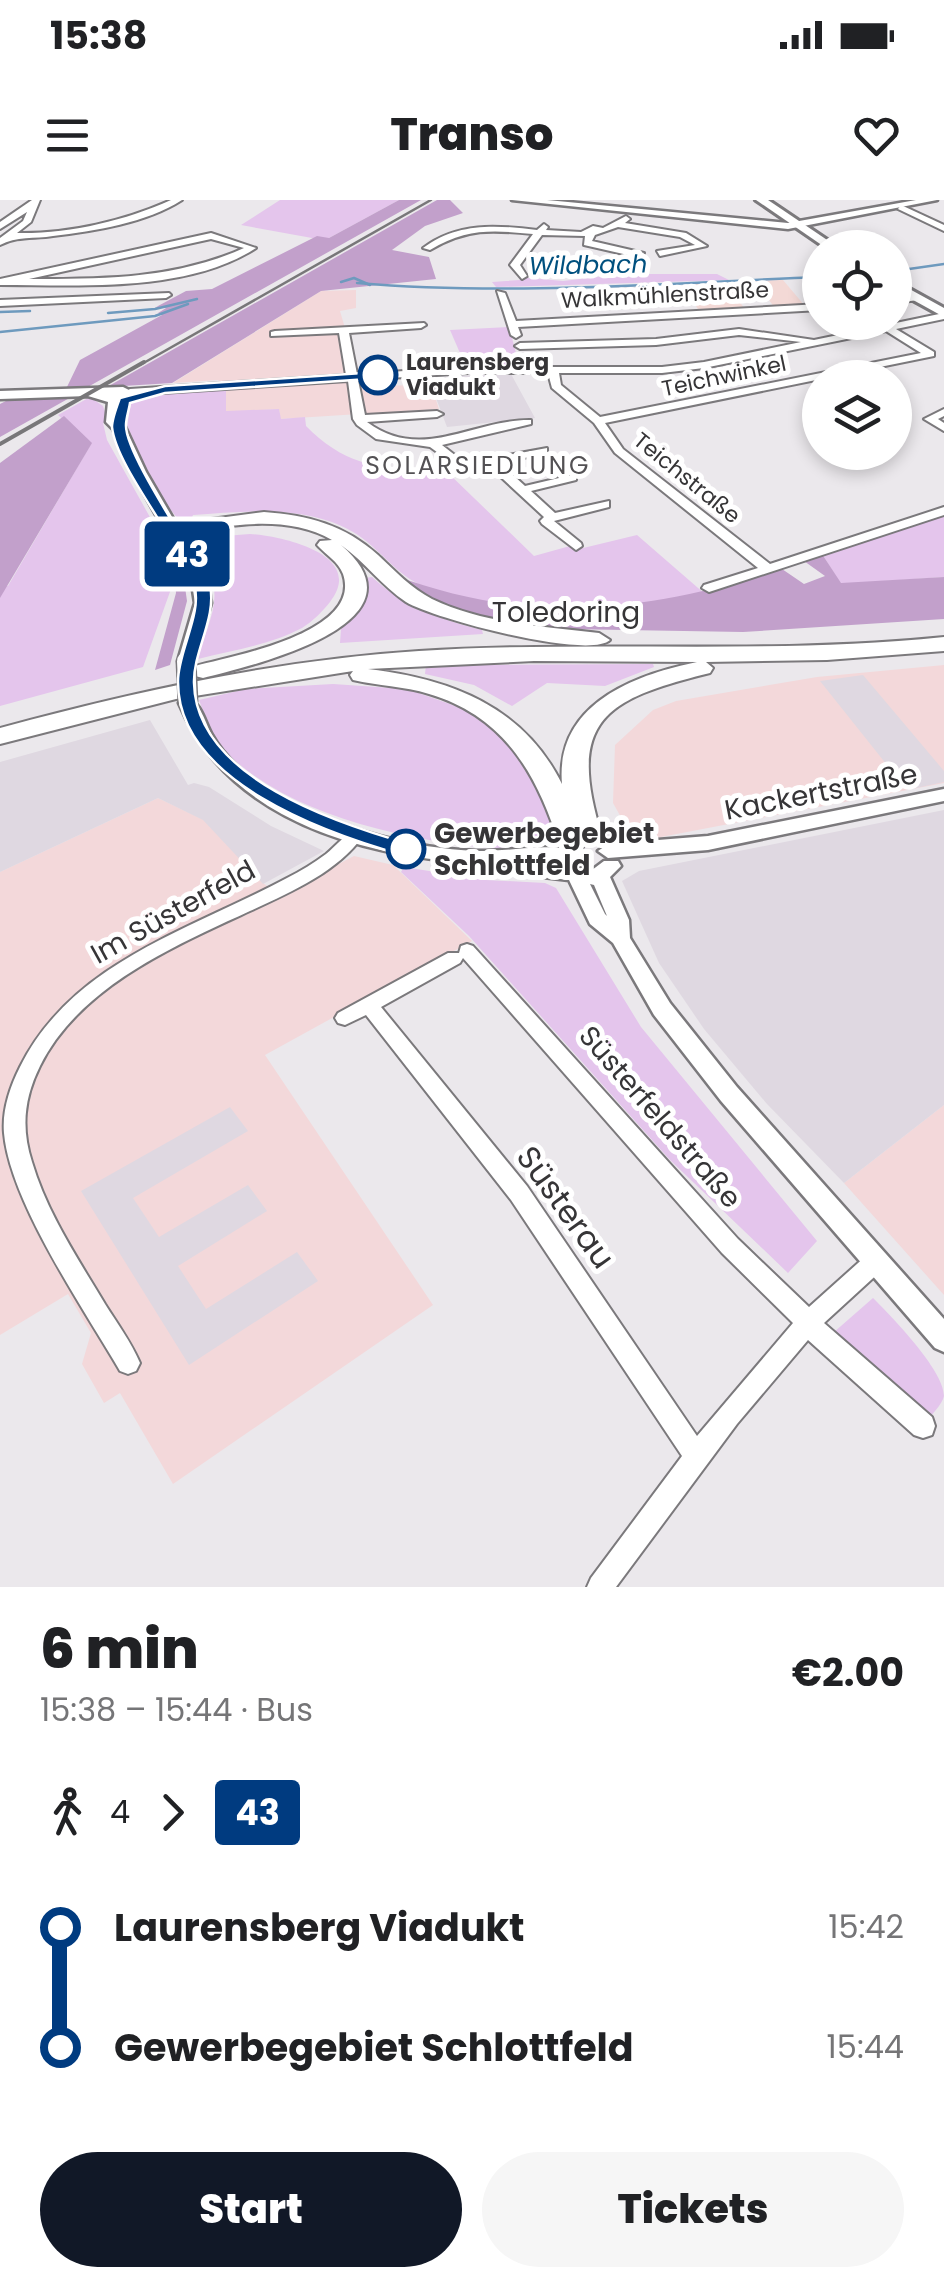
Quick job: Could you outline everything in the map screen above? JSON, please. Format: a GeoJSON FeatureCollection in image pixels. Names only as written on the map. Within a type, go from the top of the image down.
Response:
{"type":"FeatureCollection","features":[{"type":"Feature","properties":{"kind":"highway"},"geometry":{"type":"LineString","coordinates":[[176,534],[234,519],[304,524],[353,544],[393,584],[441,611],[503,627],[612,642]]}},
{"type":"Feature","properties":{"kind":"highway"},"geometry":{"type":"LineString","coordinates":[[0,721],[188,668],[285,648],[320,634],[345,612],[355,587],[352,571],[341,556],[308,537],[248,529],[176,534]]}},
{"type":"Feature","properties":{"kind":"highway","name":"Toledoring"},"geometry":{"type":"LineString","coordinates":[[188,668],[476,642],[806,642],[944,629]]}},
{"type":"Feature","properties":{"kind":"highway","name":"Toledoring"},"geometry":{"type":"LineString","coordinates":[[280,673],[460,656],[822,655],[944,644]]}},
{"type":"Feature","properties":{"kind":"highway"},"geometry":{"type":"LineString","coordinates":[[586,860],[574,767],[580,739],[608,703],[638,685],[678,672],[822,655]]}},
{"type":"Feature","properties":{"kind":"highway"},"geometry":{"type":"LineString","coordinates":[[0,736],[142,698],[280,673],[408,681],[479,705],[523,737],[539,760],[586,860]]}},
{"type":"Feature","properties":{"kind":"main road"},"geometry":{"type":"LineString","coordinates":[[760,200],[807,230]]}},
{"type":"Feature","properties":{"kind":"main road"},"geometry":{"type":"LineString","coordinates":[[912,296],[944,315]]}},
{"type":"Feature","properties":{"kind":"street"},"geometry":{"type":"LineString","coordinates":[[11,236],[44,235],[148,212],[178,200]]}},
{"type":"Feature","properties":{"kind":"street"},"geometry":{"type":"LineString","coordinates":[[517,200],[599,208],[662,237],[686,232]]}},
{"type":"Feature","properties":{"kind":"street"},"geometry":{"type":"LineString","coordinates":[[427,248],[453,225],[464,222],[593,229],[626,218],[692,218],[800,225],[932,200]]}},
{"type":"Feature","properties":{"kind":"street"},"geometry":{"type":"LineString","coordinates":[[0,242],[27,222],[34,203]]}},
{"type":"Feature","properties":{"kind":"street"},"geometry":{"type":"LineString","coordinates":[[0,226],[34,203]]}},
{"type":"Feature","properties":{"kind":"street"},"geometry":{"type":"LineString","coordinates":[[901,206],[944,228]]}},
{"type":"Feature","properties":{"kind":"street"},"geometry":{"type":"LineString","coordinates":[[686,232],[692,218]]}},
{"type":"Feature","properties":{"kind":"street"},"geometry":{"type":"LineString","coordinates":[[522,276],[514,265],[544,226]]}},
{"type":"Feature","properties":{"kind":"street"},"geometry":{"type":"LineString","coordinates":[[593,229],[587,243],[651,254]]}},
{"type":"Feature","properties":{"kind":"street"},"geometry":{"type":"LineString","coordinates":[[610,262],[700,249],[702,246],[686,232]]}},
{"type":"Feature","properties":{"kind":"street"},"geometry":{"type":"LineString","coordinates":[[211,236],[252,248],[216,266],[182,275],[2,282],[211,236]]}},
{"type":"Feature","properties":{"kind":"street"},"geometry":{"type":"LineString","coordinates":[[500,293],[526,369]]}},
{"type":"Feature","properties":{"kind":"street"},"geometry":{"type":"LineString","coordinates":[[0,303],[166,295]]}},
{"type":"Feature","properties":{"kind":"street","name":"Walkmühlenstraße"},"geometry":{"type":"LineString","coordinates":[[513,324],[802,308]]}},
{"type":"Feature","properties":{"kind":"street"},"geometry":{"type":"LineString","coordinates":[[912,323],[944,315]]}},
{"type":"Feature","properties":{"kind":"street"},"geometry":{"type":"LineString","coordinates":[[275,334],[421,326]]}},
{"type":"Feature","properties":{"kind":"street"},"geometry":{"type":"LineString","coordinates":[[342,330],[355,381],[359,419],[380,437],[434,444],[527,422]]}},
{"type":"Feature","properties":{"kind":"street"},"geometry":{"type":"LineString","coordinates":[[520,346],[656,342],[739,332],[821,342]]}},
{"type":"Feature","properties":{"kind":"street"},"geometry":{"type":"LineString","coordinates":[[0,395],[88,392],[121,396],[186,386],[424,381],[421,373],[526,369],[662,370],[832,340]]}},
{"type":"Feature","properties":{"kind":"street","name":"Teichwinkel"},"geometry":{"type":"LineString","coordinates":[[598,421],[930,354],[908,340]]}},
{"type":"Feature","properties":{"kind":"street","name":"Teichstraße"},"geometry":{"type":"LineString","coordinates":[[554,369],[553,378],[562,393],[598,421],[619,451],[767,568]]}},
{"type":"Feature","properties":{"kind":"street"},"geometry":{"type":"LineString","coordinates":[[121,396],[112,422],[119,428],[139,472],[200,576],[204,596],[188,668],[188,704],[205,739],[228,766],[288,807],[356,836],[411,851],[474,860],[487,866],[586,860],[618,920],[620,938],[643,980],[685,1038],[944,1340]]}},
{"type":"Feature","properties":{"kind":"street"},"geometry":{"type":"LineString","coordinates":[[944,412],[930,419],[944,428]]}},
{"type":"Feature","properties":{"kind":"street"},"geometry":{"type":"LineString","coordinates":[[359,419],[438,414]]}},
{"type":"Feature","properties":{"kind":"street"},"geometry":{"type":"LineString","coordinates":[[434,444],[463,468],[542,450]]}},
{"type":"Feature","properties":{"kind":"street"},"geometry":{"type":"LineString","coordinates":[[493,463],[552,518]]}},
{"type":"Feature","properties":{"kind":"street"},"geometry":{"type":"LineString","coordinates":[[522,490],[572,477]]}},
{"type":"Feature","properties":{"kind":"street"},"geometry":{"type":"LineString","coordinates":[[576,546],[546,521],[605,504]]}},
{"type":"Feature","properties":{"kind":"street"},"geometry":{"type":"LineString","coordinates":[[709,588],[944,510]]}},
{"type":"Feature","properties":{"kind":"street","name":"Kackertstraße"},"geometry":{"type":"LineString","coordinates":[[586,860],[696,852],[708,843],[944,795]]}},
{"type":"Feature","properties":{"kind":"street","name":"Im Süsterfeld"},"geometry":{"type":"LineString","coordinates":[[128,1363],[47,1222],[7,1115],[45,1036],[86,995],[142,957],[321,867],[356,836]]}},
{"type":"Feature","properties":{"kind":"street","name":"Süsterfeldstraße"},"geometry":{"type":"LineString","coordinates":[[369,1005],[460,954],[730,1246],[808,1324],[922,1426]]}},
{"type":"Feature","properties":{"kind":"street"},"geometry":{"type":"LineString","coordinates":[[346,1018],[369,1005]]}},
{"type":"Feature","properties":{"kind":"street","name":"Süsterau"},"geometry":{"type":"LineString","coordinates":[[369,1005],[519,1193],[685,1442],[699,1455]]}},
{"type":"Feature","properties":{"kind":"street"},"geometry":{"type":"LineString","coordinates":[[600,1587],[754,1382],[824,1303],[875,1262]]}},
{"type":"Feature","properties":{"kind":"shaded area"},"geometry":{"type":"Polygon","coordinates":[[[280,200],[399,200],[329,238],[241,225],[280,200]]]}},
{"type":"Feature","properties":{"kind":"shaded area"},"geometry":{"type":"Polygon","coordinates":[[[399,200],[421,200],[86,388],[66,389],[80,360],[162,315],[158,313],[166,308],[155,308],[158,306],[186,291],[212,289],[317,236],[329,238],[399,200]]]}},
{"type":"Feature","properties":{"kind":"shaded area"},"geometry":{"type":"Polygon","coordinates":[[[437,200],[450,200],[463,213],[425,226],[392,250],[429,257],[436,279],[321,291],[172,383],[107,387],[437,200]]]}},
{"type":"Feature","properties":{"kind":"shaded area"},"geometry":{"type":"Polygon","coordinates":[[[623,274],[717,274],[729,280],[496,287],[492,282],[520,280],[519,277],[563,281],[623,274]]]}},
{"type":"Feature","properties":{"kind":"shaded area"},"geometry":{"type":"Polygon","coordinates":[[[783,280],[802,306],[775,308],[765,295],[750,291],[742,281],[783,280]]]}},
{"type":"Feature","properties":{"kind":"shaded area"},"geometry":{"type":"Polygon","coordinates":[[[725,283],[745,309],[700,312],[682,285],[725,283]]]}},
{"type":"Feature","properties":{"kind":"shaded area"},"geometry":{"type":"Polygon","coordinates":[[[356,290],[356,308],[340,311],[362,386],[431,385],[439,409],[280,419],[279,409],[226,412],[226,390],[218,380],[173,383],[321,291],[356,290]]]}},
{"type":"Feature","properties":{"kind":"shaded area"},"geometry":{"type":"Polygon","coordinates":[[[509,327],[519,364],[514,366],[466,367],[450,330],[509,327]]]}},
{"type":"Feature","properties":{"kind":"shaded area"},"geometry":{"type":"Polygon","coordinates":[[[511,374],[535,418],[447,427],[431,385],[452,384],[450,376],[511,374]]]}},
{"type":"Feature","properties":{"kind":"shaded area"},"geometry":{"type":"Polygon","coordinates":[[[226,390],[226,411],[279,409],[281,419],[305,417],[306,426],[321,440],[353,459],[404,469],[444,469],[534,556],[637,535],[705,594],[602,607],[498,604],[420,585],[358,535],[320,518],[256,511],[193,515],[190,522],[179,520],[154,490],[126,432],[131,403],[175,392],[226,390]]]}},
{"type":"Feature","properties":{"kind":"shaded area"},"geometry":{"type":"Polygon","coordinates":[[[73,396],[0,437],[0,404],[12,398],[73,396]]]}},
{"type":"Feature","properties":{"kind":"shaded area"},"geometry":{"type":"Polygon","coordinates":[[[90,397],[103,406],[108,421],[103,423],[107,440],[176,564],[169,570],[171,589],[143,667],[0,706],[0,586],[8,586],[91,444],[58,415],[90,397]]]}},
{"type":"Feature","properties":{"kind":"shaded area"},"geometry":{"type":"Polygon","coordinates":[[[64,416],[92,443],[0,598],[0,463],[64,416]]]}},
{"type":"Feature","properties":{"kind":"shaded area"},"geometry":{"type":"Polygon","coordinates":[[[944,515],[944,577],[841,584],[822,554],[944,515]]]}},
{"type":"Feature","properties":{"kind":"shaded area"},"geometry":{"type":"Polygon","coordinates":[[[250,534],[316,551],[337,571],[338,585],[327,606],[302,628],[264,643],[198,659],[214,600],[199,544],[211,537],[250,534]]]}},
{"type":"Feature","properties":{"kind":"shaded area"},"geometry":{"type":"Polygon","coordinates":[[[822,554],[841,583],[944,577],[944,619],[743,632],[566,629],[504,622],[445,606],[394,575],[492,602],[588,607],[684,595],[782,569],[804,584],[825,576],[804,561],[822,554]]]}},
{"type":"Feature","properties":{"kind":"shaded area"},"geometry":{"type":"Polygon","coordinates":[[[372,577],[410,604],[482,630],[483,634],[340,643],[341,629],[363,600],[365,578],[372,577]]]}},
{"type":"Feature","properties":{"kind":"shaded area"},"geometry":{"type":"Polygon","coordinates":[[[175,580],[184,580],[187,601],[170,665],[155,670],[176,593],[175,580]]]}},
{"type":"Feature","properties":{"kind":"shaded area"},"geometry":{"type":"Polygon","coordinates":[[[426,665],[654,667],[605,686],[547,683],[512,706],[474,685],[425,674],[426,665]]]}},
{"type":"Feature","properties":{"kind":"shaded area"},"geometry":{"type":"Polygon","coordinates":[[[944,665],[944,783],[635,842],[613,803],[615,745],[653,710],[676,701],[817,677],[944,665]]]}},
{"type":"Feature","properties":{"kind":"shaded area"},"geometry":{"type":"Polygon","coordinates":[[[863,675],[944,771],[944,782],[907,790],[820,681],[863,675]]]}},
{"type":"Feature","properties":{"kind":"shaded area"},"geometry":{"type":"Polygon","coordinates":[[[333,684],[407,689],[470,711],[518,749],[560,832],[542,852],[503,850],[416,838],[329,814],[252,774],[222,748],[199,700],[246,689],[333,684]]]}},
{"type":"Feature","properties":{"kind":"shaded area"},"geometry":{"type":"Polygon","coordinates":[[[150,720],[188,785],[209,787],[271,826],[324,851],[263,884],[203,820],[158,798],[0,872],[0,762],[150,720]]]}},
{"type":"Feature","properties":{"kind":"shaded area"},"geometry":{"type":"Polygon","coordinates":[[[158,798],[204,820],[279,895],[354,856],[393,865],[472,941],[265,1055],[433,1305],[173,1484],[120,1393],[104,1403],[82,1364],[91,1333],[68,1294],[0,1335],[0,872],[158,798]]]}},
{"type":"Feature","properties":{"kind":"shaded area"},"geometry":{"type":"Polygon","coordinates":[[[944,810],[944,1105],[844,1183],[767,1104],[704,1029],[659,963],[622,881],[639,871],[944,810]]]}},
{"type":"Feature","properties":{"kind":"shaded area"},"geometry":{"type":"Polygon","coordinates":[[[404,867],[486,880],[545,883],[556,888],[641,1027],[817,1241],[788,1273],[670,1160],[469,936],[401,872],[404,867]]]}},
{"type":"Feature","properties":{"kind":"shaded area"},"geometry":{"type":"Polygon","coordinates":[[[944,1105],[944,1295],[844,1183],[944,1105]]]}},
{"type":"Feature","properties":{"kind":"shaded area"},"geometry":{"type":"Polygon","coordinates":[[[230,1107],[248,1131],[133,1198],[159,1237],[248,1185],[267,1211],[178,1266],[206,1309],[297,1252],[318,1281],[189,1365],[81,1191],[230,1107]]]}},
{"type":"Feature","properties":{"kind":"shaded area"},"geometry":{"type":"Polygon","coordinates":[[[873,1298],[915,1344],[942,1385],[943,1399],[930,1417],[833,1333],[873,1298]]]}},
{"type":"Feature","properties":{"kind":"waterway","name":"Wildbach"},"geometry":{"type":"LineString","coordinates":[[912,269],[944,264]]}},
{"type":"Feature","properties":{"kind":"waterway"},"geometry":{"type":"LineString","coordinates":[[341,282],[354,278],[367,284]]}},
{"type":"Feature","properties":{"kind":"waterway","name":"Wildbach"},"geometry":{"type":"LineString","coordinates":[[367,284],[531,288],[802,278]]}},
{"type":"Feature","properties":{"kind":"waterway","name":"Wildbach"},"geometry":{"type":"LineString","coordinates":[[357,283],[367,284]]}},
{"type":"Feature","properties":{"kind":"waterway"},"geometry":{"type":"LineString","coordinates":[[108,313],[155,309],[197,299]]}},
{"type":"Feature","properties":{"kind":"waterway","name":"Wildbach"},"geometry":{"type":"LineString","coordinates":[[0,332],[155,316],[188,304]]}},
{"type":"Feature","properties":{"kind":"waterway"},"geometry":{"type":"LineString","coordinates":[[0,312],[30,311]]}},
{"type":"Feature","properties":{"kind":"railway"},"geometry":{"type":"LineString","coordinates":[[140,365],[431,200]]}},
{"type":"Feature","properties":{"kind":"railway"},"geometry":{"type":"LineString","coordinates":[[0,444],[144,362]]}},
{"type":"Feature","properties":{"kind":"bus line","name":"43"},"geometry":{"type":"LineString","coordinates":[[378,375],[186,386],[133,396],[124,400],[119,428],[132,460],[200,576],[204,596],[186,661],[186,687],[188,704],[213,751],[228,766],[288,807],[356,836],[406,849]]}},
{"type":"Feature","properties":{"kind":"place","name":"Laurensberg Viadukt"},"geometry":{"type":"Point","coordinates":[378,375]}},
{"type":"Feature","properties":{"kind":"place","name":"Gewerbegebiet Schlottfeld"},"geometry":{"type":"Point","coordinates":[406,849]}},
{"type":"Feature","properties":{"kind":"district","name":"SOLARSIEDLUNG"},"geometry":{"type":"Point","coordinates":[478,465]}}]}
